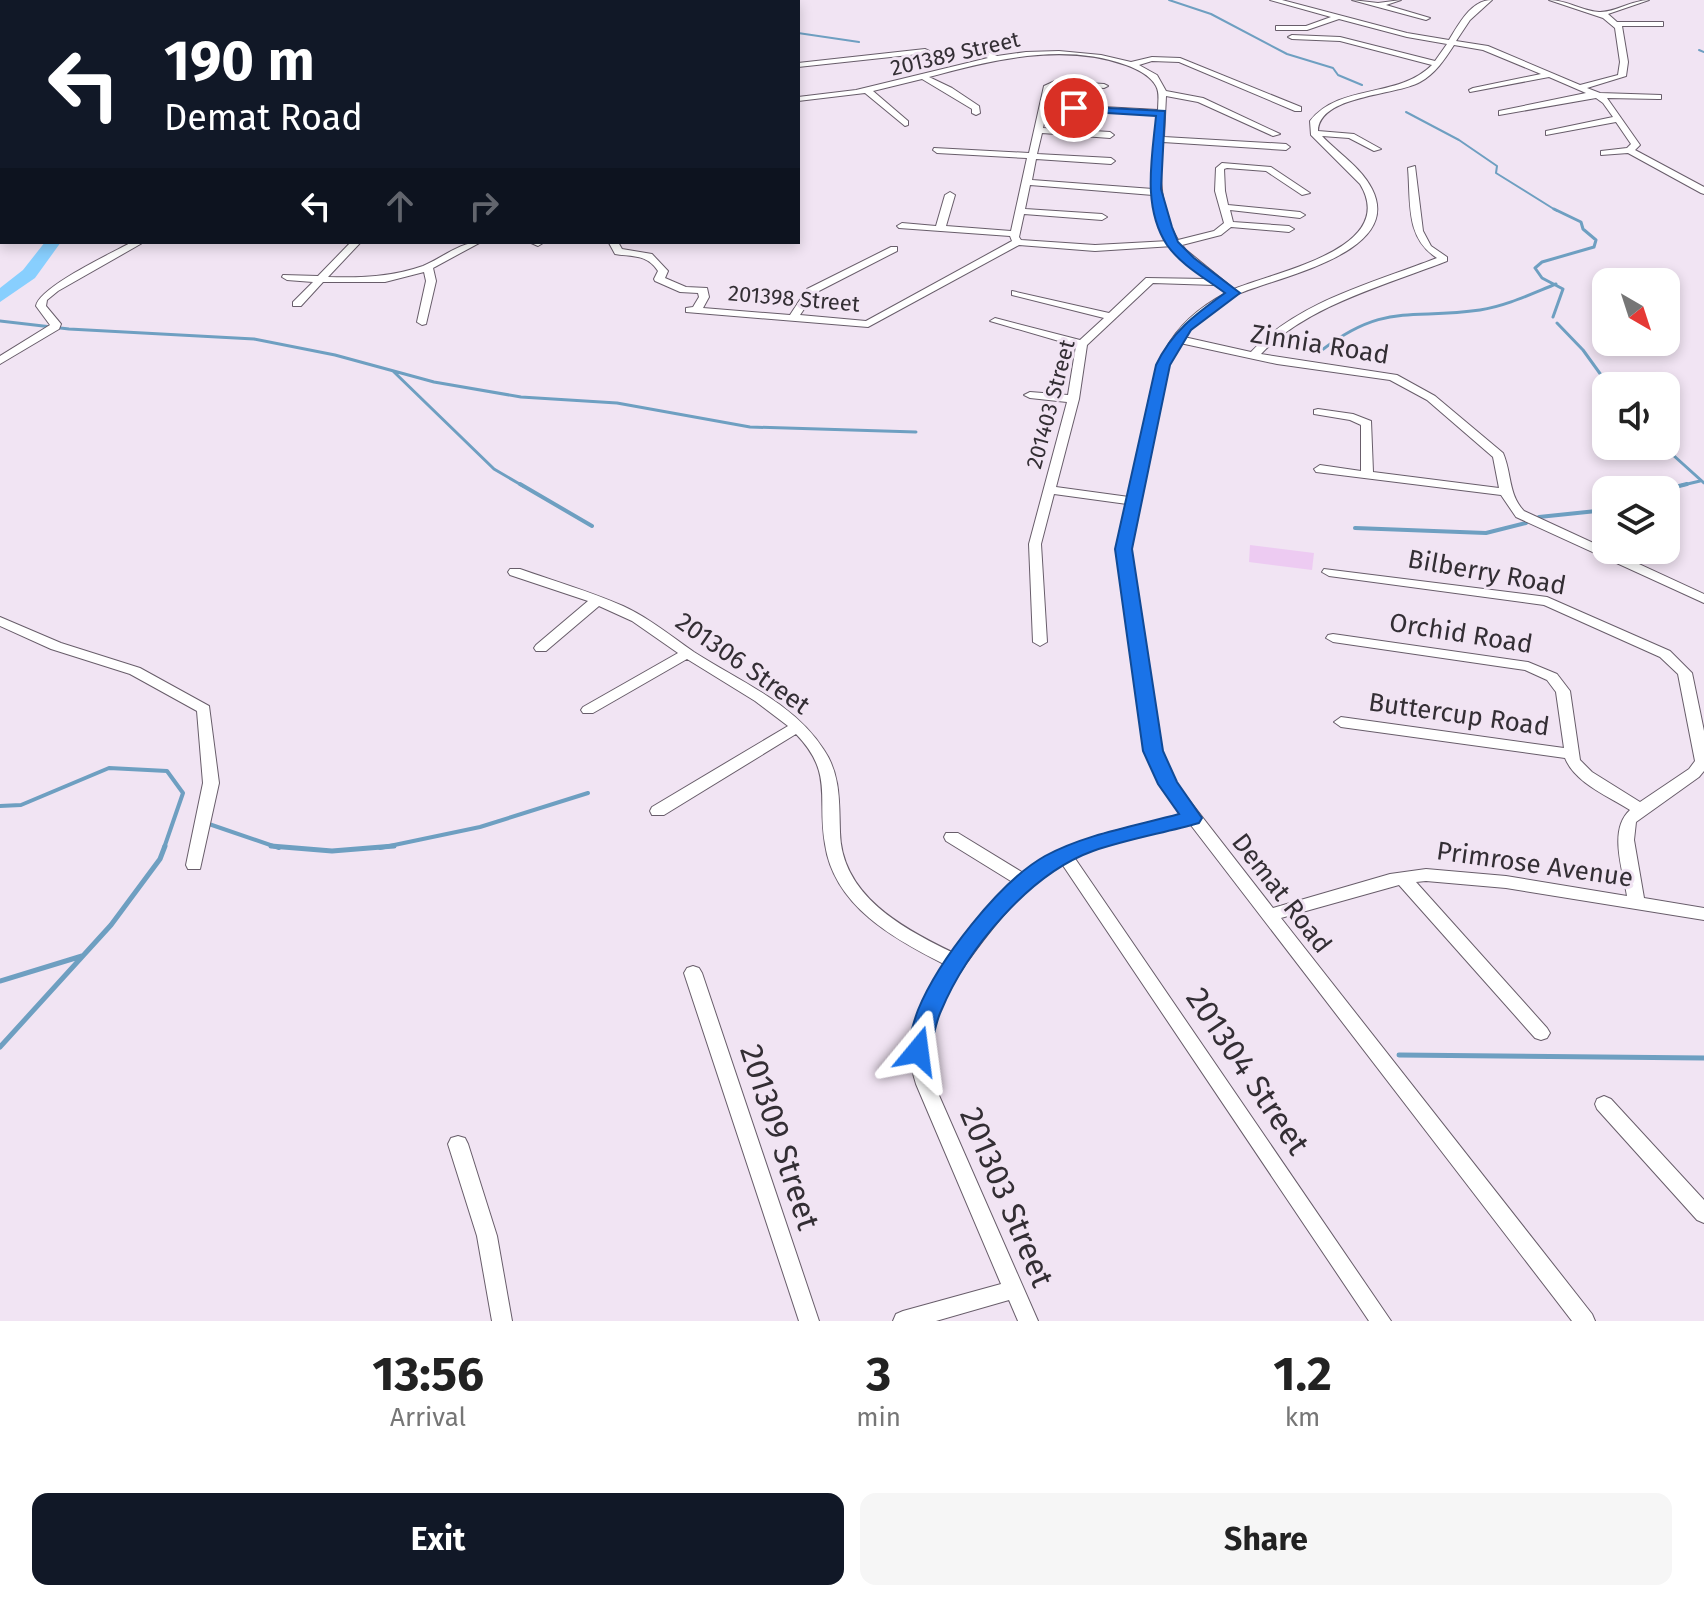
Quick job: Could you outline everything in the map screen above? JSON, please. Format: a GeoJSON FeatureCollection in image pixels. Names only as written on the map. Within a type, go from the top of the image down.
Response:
{"type":"FeatureCollection","features":[{"type":"Feature","properties":{"kind":"street"},"geometry":{"type":"LineString","coordinates":[[1274,0],[1407,35],[1493,51],[1596,94],[1606,101],[1636,145],[1629,150],[1604,153]]}},
{"type":"Feature","properties":{"kind":"street"},"geometry":{"type":"LineString","coordinates":[[1356,0],[1426,18]]}},
{"type":"Feature","properties":{"kind":"street"},"geometry":{"type":"LineString","coordinates":[[1378,5],[1397,0]]}},
{"type":"Feature","properties":{"kind":"street"},"geometry":{"type":"LineString","coordinates":[[1602,14],[1645,0]]}},
{"type":"Feature","properties":{"kind":"street"},"geometry":{"type":"LineString","coordinates":[[1377,149],[1351,136],[1314,133],[1313,121],[1324,109],[1410,84],[1425,76],[1482,1]]}},
{"type":"Feature","properties":{"kind":"street"},"geometry":{"type":"LineString","coordinates":[[1561,1],[1602,14],[1618,24],[1660,24]]}},
{"type":"Feature","properties":{"kind":"street"},"geometry":{"type":"LineString","coordinates":[[1279,28],[1307,28],[1339,17]]}},
{"type":"Feature","properties":{"kind":"street"},"geometry":{"type":"LineString","coordinates":[[1580,87],[1622,76],[1624,62],[1618,24]]}},
{"type":"Feature","properties":{"kind":"street"},"geometry":{"type":"LineString","coordinates":[[1292,37],[1346,40],[1436,64]]}},
{"type":"Feature","properties":{"kind":"street"},"geometry":{"type":"LineString","coordinates":[[973,43],[977,50],[998,59]]}},
{"type":"Feature","properties":{"kind":"street"},"geometry":{"type":"LineString","coordinates":[[800,65],[925,51]]}},
{"type":"Feature","properties":{"kind":"street","name":"201389 Street"},"geometry":{"type":"LineString","coordinates":[[800,99],[868,91],[998,59],[1061,53],[1105,58],[1130,65],[1154,76],[1161,85],[1162,93]]}},
{"type":"Feature","properties":{"kind":"street"},"geometry":{"type":"LineString","coordinates":[[1150,55],[1161,58]]}},
{"type":"Feature","properties":{"kind":"street"},"geometry":{"type":"LineString","coordinates":[[1130,65],[1174,55],[1199,62],[1298,109]]}},
{"type":"Feature","properties":{"kind":"street"},"geometry":{"type":"LineString","coordinates":[[1473,90],[1550,75]]}},
{"type":"Feature","properties":{"kind":"street"},"geometry":{"type":"LineString","coordinates":[[925,78],[976,108],[976,113]]}},
{"type":"Feature","properties":{"kind":"street"},"geometry":{"type":"LineString","coordinates":[[1017,238],[1020,211],[1048,86],[1104,86]]}},
{"type":"Feature","properties":{"kind":"street"},"geometry":{"type":"LineString","coordinates":[[868,91],[905,123]]}},
{"type":"Feature","properties":{"kind":"street"},"geometry":{"type":"LineString","coordinates":[[1233,293],[1196,267],[1173,243],[1156,192],[1162,93],[1200,100],[1276,134]]}},
{"type":"Feature","properties":{"kind":"street"},"geometry":{"type":"LineString","coordinates":[[1502,113],[1596,94],[1658,97]]}},
{"type":"Feature","properties":{"kind":"street"},"geometry":{"type":"LineString","coordinates":[[1045,106],[1161,113]]}},
{"type":"Feature","properties":{"kind":"street"},"geometry":{"type":"LineString","coordinates":[[1549,133],[1617,119]]}},
{"type":"Feature","properties":{"kind":"street"},"geometry":{"type":"LineString","coordinates":[[1039,130],[1110,135]]}},
{"type":"Feature","properties":{"kind":"street","name":"Demat Road"},"geometry":{"type":"LineString","coordinates":[[1314,133],[1367,188],[1374,210],[1372,222],[1357,241],[1332,256],[1233,293],[1199,316],[1177,339],[1160,374],[1124,549],[1149,731],[1160,770],[1192,818],[1585,1321]]}},
{"type":"Feature","properties":{"kind":"street"},"geometry":{"type":"LineString","coordinates":[[1160,139],[1286,147]]}},
{"type":"Feature","properties":{"kind":"street"},"geometry":{"type":"LineString","coordinates":[[937,150],[1111,161]]}},
{"type":"Feature","properties":{"kind":"street"},"geometry":{"type":"LineString","coordinates":[[1629,150],[1704,191]]}},
{"type":"Feature","properties":{"kind":"street"},"geometry":{"type":"LineString","coordinates":[[960,165],[965,152]]}},
{"type":"Feature","properties":{"kind":"street"},"geometry":{"type":"LineString","coordinates":[[902,226],[1097,248],[1173,243],[1212,237],[1226,231],[1229,224],[1220,191],[1220,168],[1225,165],[1268,169],[1305,193]]}},
{"type":"Feature","properties":{"kind":"street"},"geometry":{"type":"LineString","coordinates":[[1253,356],[1273,335],[1309,312],[1444,259],[1427,248],[1421,239],[1412,168]]}},
{"type":"Feature","properties":{"kind":"street"},"geometry":{"type":"LineString","coordinates":[[1027,182],[1156,192]]}},
{"type":"Feature","properties":{"kind":"street"},"geometry":{"type":"LineString","coordinates":[[940,229],[950,195]]}},
{"type":"Feature","properties":{"kind":"street"},"geometry":{"type":"LineString","coordinates":[[1224,207],[1300,215]]}},
{"type":"Feature","properties":{"kind":"street"},"geometry":{"type":"LineString","coordinates":[[1020,211],[1102,217]]}},
{"type":"Feature","properties":{"kind":"street"},"geometry":{"type":"LineString","coordinates":[[1229,224],[1289,229]]}},
{"type":"Feature","properties":{"kind":"street","name":"201398 Street"},"geometry":{"type":"LineString","coordinates":[[616,244],[618,252],[639,251],[657,262],[663,271],[659,279],[684,290],[703,290],[704,297],[694,310],[868,324],[1017,238]]}},
{"type":"Feature","properties":{"kind":"street"},"geometry":{"type":"LineString","coordinates":[[0,361],[55,327],[56,324],[41,306],[42,299],[54,289],[135,244]]}},
{"type":"Feature","properties":{"kind":"street"},"geometry":{"type":"LineString","coordinates":[[297,304],[354,244]]}},
{"type":"Feature","properties":{"kind":"street"},"geometry":{"type":"LineString","coordinates":[[287,277],[392,279],[429,269],[473,244]]}},
{"type":"Feature","properties":{"kind":"street"},"geometry":{"type":"LineString","coordinates":[[602,252],[614,244]]}},
{"type":"Feature","properties":{"kind":"street"},"geometry":{"type":"LineString","coordinates":[[792,319],[805,295],[894,249]]}},
{"type":"Feature","properties":{"kind":"street"},"geometry":{"type":"LineString","coordinates":[[422,322],[431,281],[429,269]]}},
{"type":"Feature","properties":{"kind":"street","name":"201403 Street"},"geometry":{"type":"LineString","coordinates":[[1040,642],[1034,562],[1038,529],[1073,399],[1082,344],[1150,280],[1218,282]]}},
{"type":"Feature","properties":{"kind":"street"},"geometry":{"type":"LineString","coordinates":[[1016,293],[1110,316]]}},
{"type":"Feature","properties":{"kind":"street"},"geometry":{"type":"LineString","coordinates":[[995,321],[1082,344]]}},
{"type":"Feature","properties":{"kind":"street","name":"Zinnia Road"},"geometry":{"type":"LineString","coordinates":[[1177,339],[1253,356],[1384,375],[1408,383],[1431,398],[1499,456],[1503,467],[1504,492]]}},
{"type":"Feature","properties":{"kind":"street"},"geometry":{"type":"LineString","coordinates":[[1030,395],[1073,399]]}},
{"type":"Feature","properties":{"kind":"street"},"geometry":{"type":"LineString","coordinates":[[1318,412],[1353,417],[1367,423],[1367,474]]}},
{"type":"Feature","properties":{"kind":"street"},"geometry":{"type":"LineString","coordinates":[[1320,469],[1504,492],[1513,508],[1527,518],[1704,599]]}},
{"type":"Feature","properties":{"kind":"street","name":"201403 Street"},"geometry":{"type":"LineString","coordinates":[[1048,490],[1134,501]]}},
{"type":"Feature","properties":{"kind":"street","name":"201306 Street"},"geometry":{"type":"LineString","coordinates":[[515,572],[627,613],[797,727],[813,743],[826,766],[833,790],[832,845],[843,874],[855,892],[892,927],[958,963]]}},
{"type":"Feature","properties":{"kind":"street","name":"Bilberry Road"},"geometry":{"type":"LineString","coordinates":[[1329,572],[1547,601],[1674,660],[1685,673],[1703,762],[1694,773],[1640,809]]}},
{"type":"Feature","properties":{"kind":"street"},"geometry":{"type":"LineString","coordinates":[[541,648],[597,601]]}},
{"type":"Feature","properties":{"kind":"street"},"geometry":{"type":"LineString","coordinates":[[0,621],[56,646],[135,671],[204,709],[211,783],[194,865]]}},
{"type":"Feature","properties":{"kind":"street","name":"Orchid Road"},"geometry":{"type":"LineString","coordinates":[[1333,638],[1539,669],[1557,681],[1563,691],[1571,754]]}},
{"type":"Feature","properties":{"kind":"street"},"geometry":{"type":"LineString","coordinates":[[588,710],[688,653]]}},
{"type":"Feature","properties":{"kind":"street","name":"Buttercup Road"},"geometry":{"type":"LineString","coordinates":[[1341,722],[1571,754]]}},
{"type":"Feature","properties":{"kind":"street"},"geometry":{"type":"LineString","coordinates":[[658,811],[797,727]]}},
{"type":"Feature","properties":{"kind":"street"},"geometry":{"type":"LineString","coordinates":[[1571,754],[1587,776],[1640,809],[1628,820],[1625,832],[1637,903]]}},
{"type":"Feature","properties":{"kind":"street","name":"201303 Street"},"geometry":{"type":"LineString","coordinates":[[1028,1321],[918,1063],[922,1030],[930,1010],[974,937],[1024,881],[1064,855],[1087,846],[1192,818]]}},
{"type":"Feature","properties":{"kind":"street"},"geometry":{"type":"LineString","coordinates":[[952,837],[1024,881]]}},
{"type":"Feature","properties":{"kind":"street","name":"201304 Street"},"geometry":{"type":"LineString","coordinates":[[1064,855],[1381,1321]]}},
{"type":"Feature","properties":{"kind":"street","name":"Primrose Avenue"},"geometry":{"type":"LineString","coordinates":[[1269,915],[1402,877],[1444,875],[1704,914]]}},
{"type":"Feature","properties":{"kind":"street"},"geometry":{"type":"LineString","coordinates":[[1402,877],[1541,1033]]}},
{"type":"Feature","properties":{"kind":"street","name":"201309 Street"},"geometry":{"type":"LineString","coordinates":[[693,973],[809,1321]]}},
{"type":"Feature","properties":{"kind":"street"},"geometry":{"type":"LineString","coordinates":[[1604,1104],[1704,1214]]}},
{"type":"Feature","properties":{"kind":"street"},"geometry":{"type":"LineString","coordinates":[[458,1144],[487,1236],[502,1321]]}},
{"type":"Feature","properties":{"kind":"street"},"geometry":{"type":"LineString","coordinates":[[903,1321],[1015,1289]]}},
{"type":"Feature","properties":{"kind":"shaded area"},"geometry":{"type":"Polygon","coordinates":[[[1250,545],[1314,553],[1312,570],[1249,562],[1250,545]]]}},
{"type":"Feature","properties":{"kind":"waterway"},"geometry":{"type":"LineString","coordinates":[[1169,0],[1211,14],[1287,54],[1333,68],[1338,75],[1362,85]]}},
{"type":"Feature","properties":{"kind":"waterway"},"geometry":{"type":"LineString","coordinates":[[800,33],[859,42]]}},
{"type":"Feature","properties":{"kind":"waterway"},"geometry":{"type":"LineString","coordinates":[[1699,50],[1704,52]]}},
{"type":"Feature","properties":{"kind":"waterway"},"geometry":{"type":"LineString","coordinates":[[1406,112],[1459,140],[1497,166],[1496,173],[1557,211]]}},
{"type":"Feature","properties":{"kind":"waterway"},"geometry":{"type":"LineString","coordinates":[[1554,209],[1581,222],[1583,229],[1596,240],[1594,247],[1542,262],[1535,268],[1542,278],[1555,285]]}},
{"type":"Feature","properties":{"kind":"waterway"},"geometry":{"type":"LineString","coordinates":[[0,297],[29,274],[52,244]]}},
{"type":"Feature","properties":{"kind":"waterway"},"geometry":{"type":"LineString","coordinates":[[1322,350],[1363,325],[1381,319],[1490,308],[1555,285]]}},
{"type":"Feature","properties":{"kind":"waterway"},"geometry":{"type":"LineString","coordinates":[[1553,317],[1563,289],[1555,285]]}},
{"type":"Feature","properties":{"kind":"waterway"},"geometry":{"type":"LineString","coordinates":[[0,321],[69,329],[254,339],[335,355],[434,382],[521,397],[617,403],[750,427],[916,432]]}},
{"type":"Feature","properties":{"kind":"waterway"},"geometry":{"type":"LineString","coordinates":[[1557,323],[1599,372]]}},
{"type":"Feature","properties":{"kind":"waterway"},"geometry":{"type":"LineString","coordinates":[[393,371],[494,469],[523,486]]}},
{"type":"Feature","properties":{"kind":"waterway"},"geometry":{"type":"LineString","coordinates":[[1679,460],[1704,483]]}},
{"type":"Feature","properties":{"kind":"waterway"},"geometry":{"type":"LineString","coordinates":[[1680,486],[1700,481]]}},
{"type":"Feature","properties":{"kind":"waterway"},"geometry":{"type":"LineString","coordinates":[[520,484],[592,526]]}},
{"type":"Feature","properties":{"kind":"waterway"},"geometry":{"type":"LineString","coordinates":[[1680,486],[1687,484]]}},
{"type":"Feature","properties":{"kind":"waterway"},"geometry":{"type":"LineString","coordinates":[[1539,517],[1592,511]]}},
{"type":"Feature","properties":{"kind":"waterway"},"geometry":{"type":"LineString","coordinates":[[1355,528],[1486,533],[1526,523]]}},
{"type":"Feature","properties":{"kind":"waterway"},"geometry":{"type":"LineString","coordinates":[[0,806],[21,805],[109,768],[167,771],[183,793],[164,848]]}},
{"type":"Feature","properties":{"kind":"waterway"},"geometry":{"type":"LineString","coordinates":[[387,847],[480,827],[588,793]]}},
{"type":"Feature","properties":{"kind":"waterway"},"geometry":{"type":"LineString","coordinates":[[206,823],[274,846]]}},
{"type":"Feature","properties":{"kind":"waterway"},"geometry":{"type":"LineString","coordinates":[[0,1047],[111,925],[160,859],[165,846]]}},
{"type":"Feature","properties":{"kind":"waterway"},"geometry":{"type":"LineString","coordinates":[[274,846],[332,851],[387,847]]}},
{"type":"Feature","properties":{"kind":"waterway"},"geometry":{"type":"LineString","coordinates":[[274,846],[279,848]]}},
{"type":"Feature","properties":{"kind":"waterway"},"geometry":{"type":"LineString","coordinates":[[387,847],[394,846]]}},
{"type":"Feature","properties":{"kind":"waterway"},"geometry":{"type":"LineString","coordinates":[[380,848],[387,847]]}},
{"type":"Feature","properties":{"kind":"waterway"},"geometry":{"type":"LineString","coordinates":[[0,981],[82,956]]}},
{"type":"Feature","properties":{"kind":"waterway"},"geometry":{"type":"LineString","coordinates":[[1399,1055],[1704,1058]]}},
{"type":"Feature","properties":{"kind":"route"},"geometry":{"type":"LineString","coordinates":[[918,1051],[930,1010],[974,937],[1024,881],[1064,855],[1087,846],[1192,818],[1168,784],[1153,751],[1124,549],[1160,374],[1171,346],[1199,316],[1233,293],[1196,267],[1173,243],[1165,227],[1156,189],[1161,113],[1074,108]]}}]}
